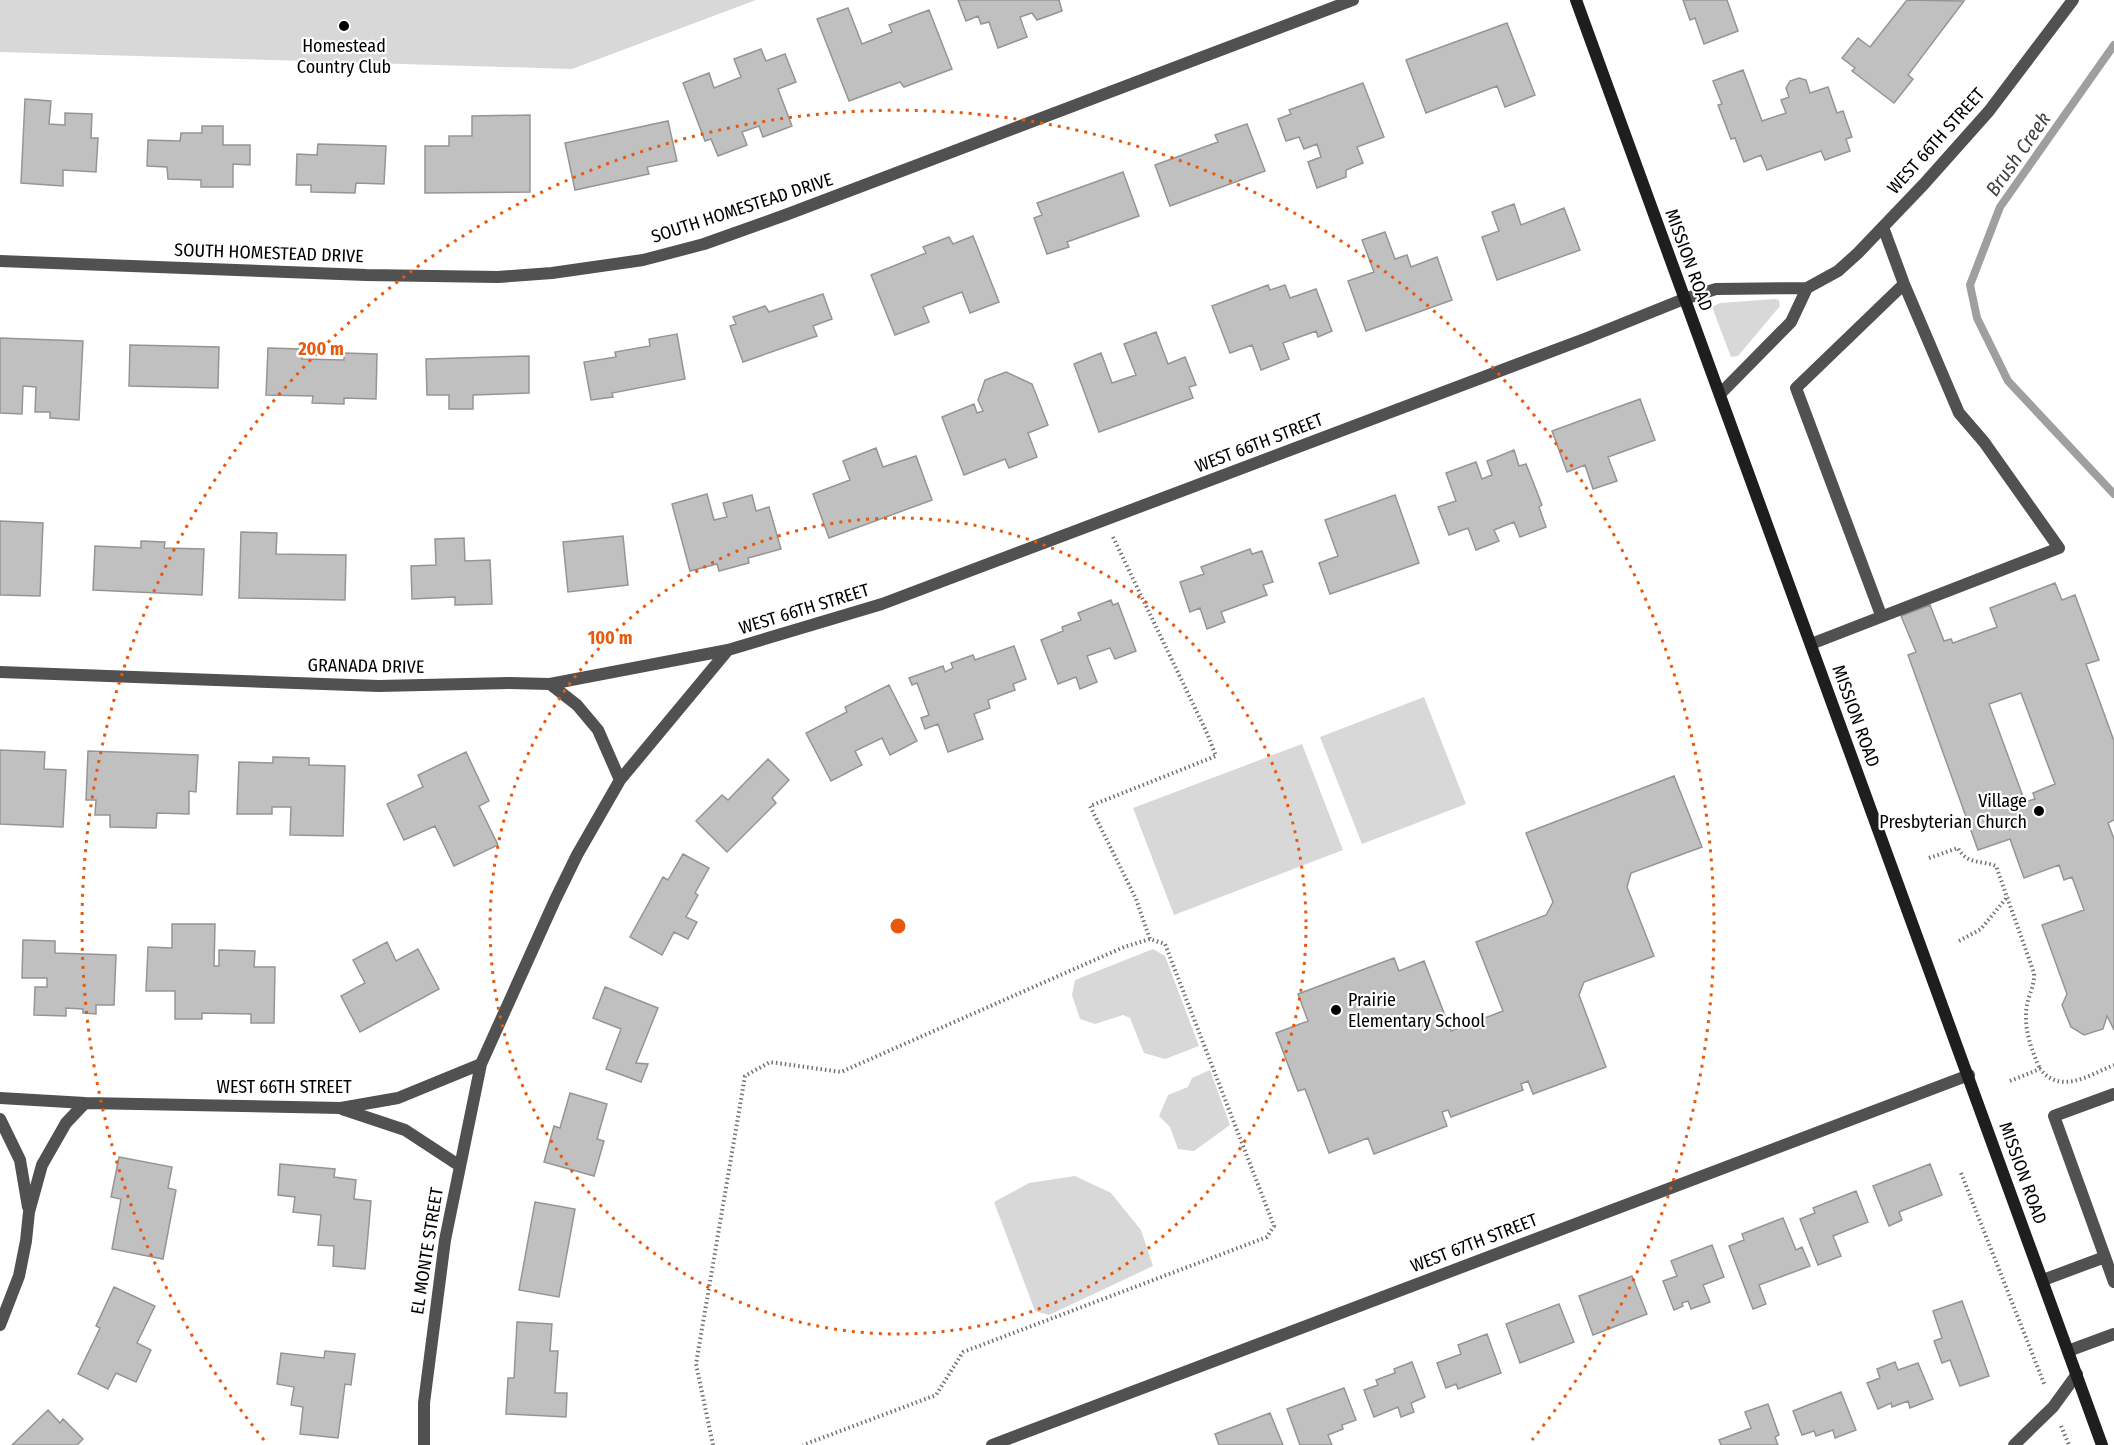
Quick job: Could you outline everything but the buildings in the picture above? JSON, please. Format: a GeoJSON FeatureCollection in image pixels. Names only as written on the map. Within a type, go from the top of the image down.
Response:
{"type":"FeatureCollection","features":[{"type":"Feature","properties":{"kind":"main road","name":"MISSION ROAD"},"geometry":{"type":"LineString","coordinates":[[1576,0],[2102,1445]]}},
{"type":"Feature","properties":{"kind":"street","name":"SOUTH HOMESTEAD DRIVE"},"geometry":{"type":"LineString","coordinates":[[0,261],[498,277],[552,273],[643,260],[704,244],[788,214],[1353,0]]}},
{"type":"Feature","properties":{"kind":"street","name":"WEST 66TH STREET"},"geometry":{"type":"LineString","coordinates":[[0,1098],[86,1103],[341,1108],[398,1098],[481,1064],[577,855],[620,780],[728,650],[882,604],[1587,338],[1684,299],[1716,289],[1807,288],[1838,271],[1883,227],[1989,111],[2073,0]]}},
{"type":"Feature","properties":{"kind":"street"},"geometry":{"type":"LineString","coordinates":[[1811,644],[2059,548],[1984,442],[1959,413],[1904,284],[1883,227]]}},
{"type":"Feature","properties":{"kind":"street"},"geometry":{"type":"LineString","coordinates":[[1881,615],[1796,388],[1904,284]]}},
{"type":"Feature","properties":{"kind":"street"},"geometry":{"type":"LineString","coordinates":[[1720,394],[1791,322],[1807,288]]}},
{"type":"Feature","properties":{"kind":"street","name":"GRANADA DRIVE"},"geometry":{"type":"LineString","coordinates":[[0,672],[379,686],[550,684],[728,650]]}},
{"type":"Feature","properties":{"kind":"street"},"geometry":{"type":"LineString","coordinates":[[550,684],[577,705],[598,730],[620,780]]}},
{"type":"Feature","properties":{"kind":"street","name":"EL MONTE STREET"},"geometry":{"type":"LineString","coordinates":[[424,1445],[424,1403],[444,1240],[481,1064]]}},
{"type":"Feature","properties":{"kind":"street","name":"WEST 67TH STREET"},"geometry":{"type":"LineString","coordinates":[[992,1445],[1969,1075]]}},
{"type":"Feature","properties":{"kind":"street"},"geometry":{"type":"LineString","coordinates":[[2114,1094],[2054,1116],[2114,1282]]}},
{"type":"Feature","properties":{"kind":"street"},"geometry":{"type":"LineString","coordinates":[[0,1325],[19,1276],[29,1212],[42,1165],[66,1123],[86,1103]]}},
{"type":"Feature","properties":{"kind":"street"},"geometry":{"type":"LineString","coordinates":[[341,1108],[405,1130],[460,1166]]}},
{"type":"Feature","properties":{"kind":"street"},"geometry":{"type":"LineString","coordinates":[[0,1119],[20,1160],[29,1212]]}},
{"type":"Feature","properties":{"kind":"street"},"geometry":{"type":"LineString","coordinates":[[2043,1280],[2105,1257]]}},
{"type":"Feature","properties":{"kind":"street"},"geometry":{"type":"LineString","coordinates":[[2068,1351],[2114,1334]]}},
{"type":"Feature","properties":{"kind":"street"},"geometry":{"type":"LineString","coordinates":[[2014,1445],[2053,1407],[2077,1374]]}},
{"type":"Feature","properties":{"kind":"path"},"geometry":{"type":"LineString","coordinates":[[1113,536],[1206,730],[1216,756],[1090,806],[1136,899],[1150,939]]}},
{"type":"Feature","properties":{"kind":"path"},"geometry":{"type":"LineString","coordinates":[[1929,858],[1958,848],[1973,862],[1996,866],[2034,973],[2033,986],[2026,1009],[2026,1024],[2040,1069],[2051,1080],[2066,1083],[2114,1065]]}},
{"type":"Feature","properties":{"kind":"path"},"geometry":{"type":"LineString","coordinates":[[1959,941],[1982,929],[2008,896]]}},
{"type":"Feature","properties":{"kind":"path"},"geometry":{"type":"LineString","coordinates":[[713,1445],[696,1364],[745,1076],[770,1062],[841,1072],[1124,947],[1150,939],[1165,944],[1274,1226],[1267,1237],[963,1352],[936,1395],[803,1445]]}},
{"type":"Feature","properties":{"kind":"path"},"geometry":{"type":"LineString","coordinates":[[2010,1081],[2040,1069]]}},
{"type":"Feature","properties":{"kind":"path"},"geometry":{"type":"LineString","coordinates":[[1961,1173],[2048,1393]]}},
{"type":"Feature","properties":{"kind":"path"},"geometry":{"type":"LineString","coordinates":[[2059,1421],[2069,1445]]}},
{"type":"Feature","properties":{"kind":"shaded area","name":"Homestead Country Club"},"geometry":{"type":"Polygon","coordinates":[[[0,0],[756,0],[572,69],[0,52],[0,0]]]}},
{"type":"Feature","properties":{"kind":"shaded area"},"geometry":{"type":"Polygon","coordinates":[[[1779,300],[1780,306],[1738,356],[1731,357],[1712,307],[1720,303],[1779,300]]]}},
{"type":"Feature","properties":{"kind":"shaded area"},"geometry":{"type":"Polygon","coordinates":[[[1424,697],[1466,804],[1362,844],[1320,737],[1424,697]]]}},
{"type":"Feature","properties":{"kind":"shaded area"},"geometry":{"type":"Polygon","coordinates":[[[1302,744],[1343,850],[1174,915],[1133,808],[1302,744]]]}},
{"type":"Feature","properties":{"kind":"shaded area"},"geometry":{"type":"Polygon","coordinates":[[[1153,949],[1165,956],[1199,1046],[1165,1059],[1144,1053],[1130,1018],[1123,1015],[1095,1024],[1080,1019],[1072,995],[1075,980],[1153,949]]]}},
{"type":"Feature","properties":{"kind":"shaded area"},"geometry":{"type":"Polygon","coordinates":[[[1210,1070],[1230,1125],[1194,1151],[1178,1149],[1170,1127],[1159,1116],[1168,1095],[1188,1087],[1192,1078],[1210,1070]]]}},
{"type":"Feature","properties":{"kind":"shaded area"},"geometry":{"type":"Polygon","coordinates":[[[1075,1176],[1111,1193],[1141,1230],[1153,1266],[1049,1315],[1035,1311],[994,1202],[1029,1183],[1075,1176]]]}},
{"type":"Feature","properties":{"kind":"waterway","name":"Brush Creek"},"geometry":{"type":"LineString","coordinates":[[2114,45],[2000,207],[1970,285],[1977,318],[2008,381],[2114,494]]}},
{"type":"Feature","properties":{"kind":"place","name":"Homestead Country Club"},"geometry":{"type":"Point","coordinates":[344,26]}},
{"type":"Feature","properties":{"kind":"place","name":"Village Presbyterian Church"},"geometry":{"type":"Point","coordinates":[2039,811]}},
{"type":"Feature","properties":{"kind":"place","name":"Prairie Elementary School"},"geometry":{"type":"Point","coordinates":[1336,1010]}}]}
